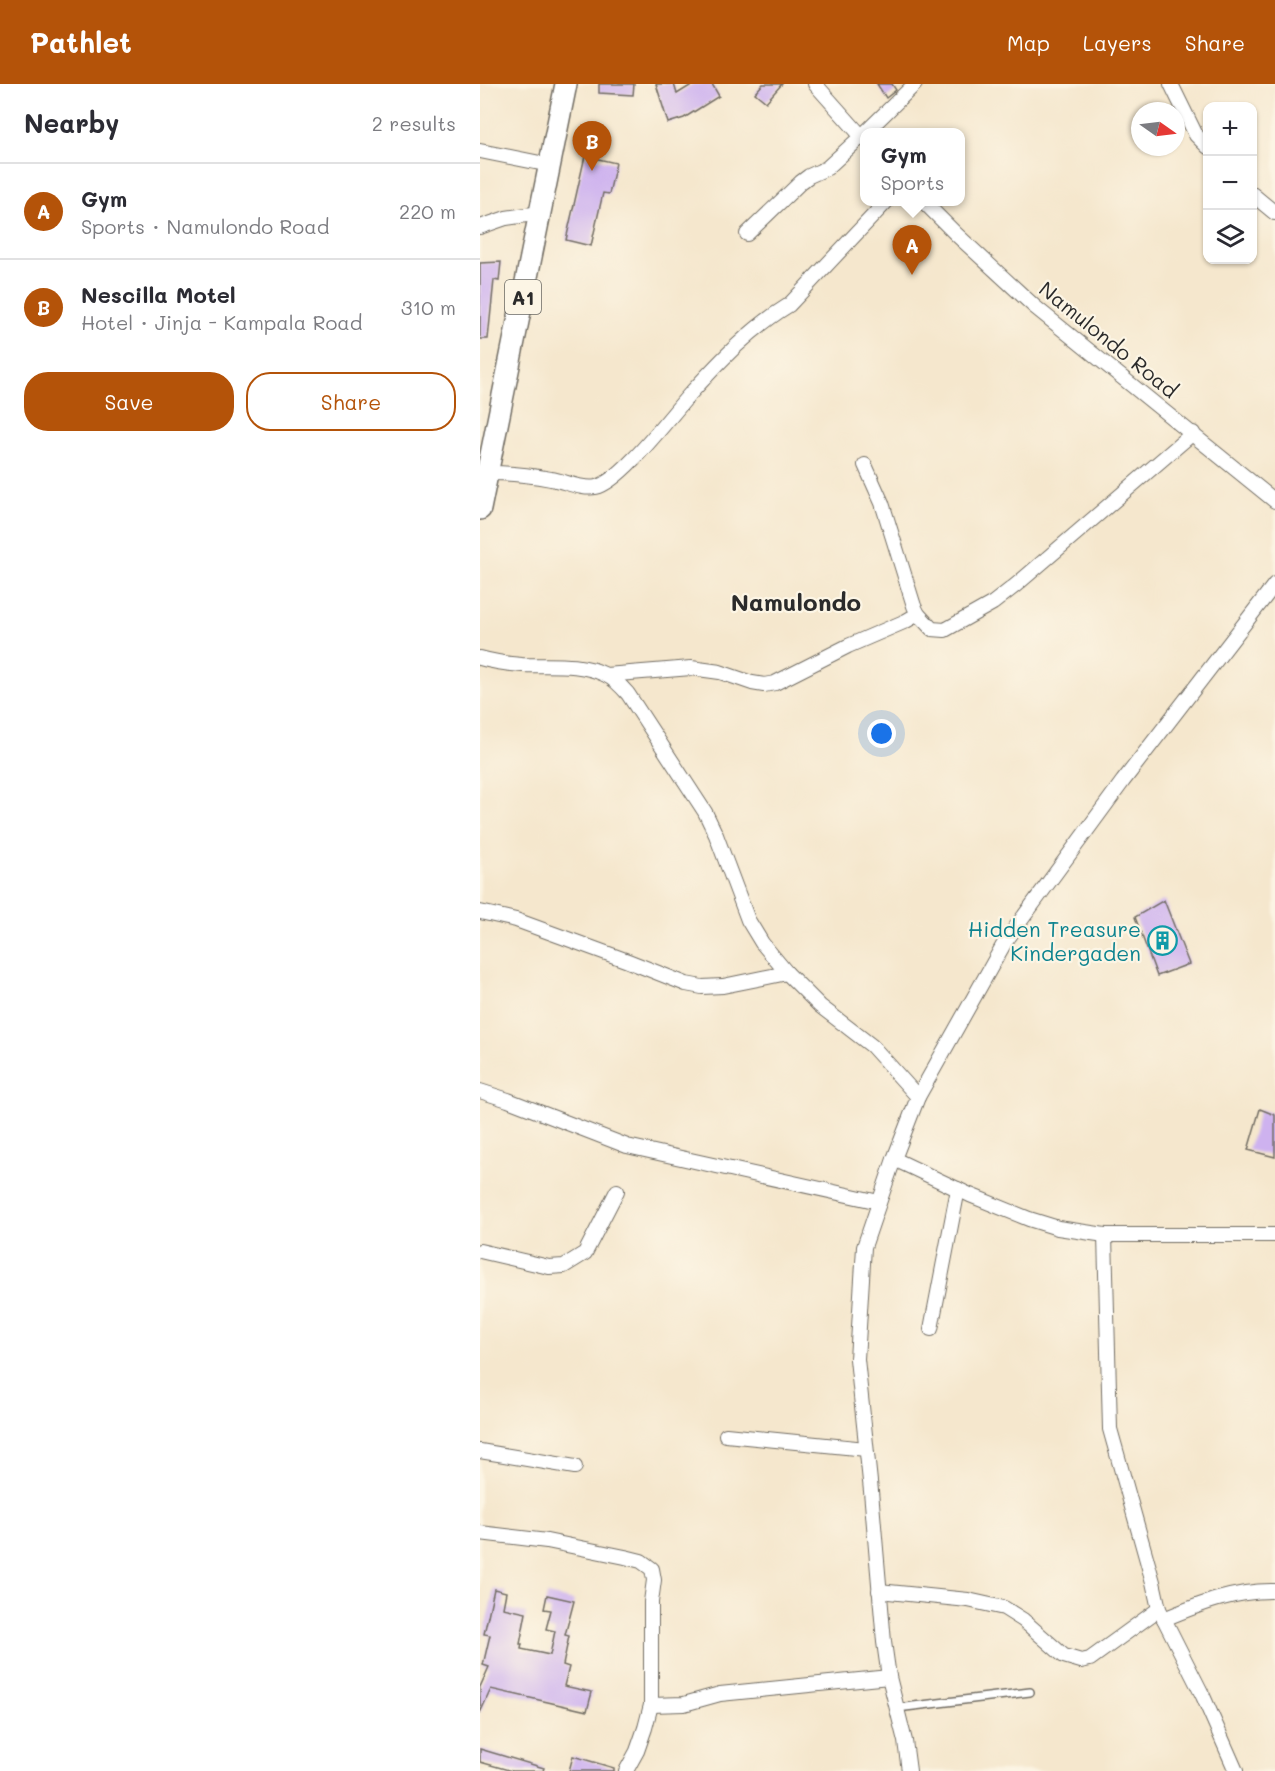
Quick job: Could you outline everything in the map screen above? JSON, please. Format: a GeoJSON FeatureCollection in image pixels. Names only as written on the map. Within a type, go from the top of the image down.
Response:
{"type":"FeatureCollection","features":[{"type":"Feature","properties":{"kind":"highway","name":"A1"},"geometry":{"type":"LineString","coordinates":[[480,509],[566,84]]}},
{"type":"Feature","properties":{"kind":"street"},"geometry":{"type":"LineString","coordinates":[[815,84],[860,131]]}},
{"type":"Feature","properties":{"kind":"street"},"geometry":{"type":"LineString","coordinates":[[871,128],[915,84]]}},
{"type":"Feature","properties":{"kind":"street"},"geometry":{"type":"LineString","coordinates":[[1171,84],[1196,135],[1203,142]]}},
{"type":"Feature","properties":{"kind":"street"},"geometry":{"type":"LineString","coordinates":[[747,234],[808,176],[827,168],[860,139]]}},
{"type":"Feature","properties":{"kind":"street"},"geometry":{"type":"LineString","coordinates":[[480,151],[550,165]]}},
{"type":"Feature","properties":{"kind":"street"},"geometry":{"type":"LineString","coordinates":[[1257,198],[1275,213]]}},
{"type":"Feature","properties":{"kind":"street"},"geometry":{"type":"LineString","coordinates":[[487,473],[508,473],[554,479],[588,488],[604,484],[615,477],[742,339],[789,305],[881,206]]}},
{"type":"Feature","properties":{"kind":"street","name":"Namulondo Road"},"geometry":{"type":"LineString","coordinates":[[929,206],[1035,307],[1275,501]]}},
{"type":"Feature","properties":{"kind":"street"},"geometry":{"type":"LineString","coordinates":[[480,227],[506,218],[540,213]]}},
{"type":"Feature","properties":{"kind":"street"},"geometry":{"type":"LineString","coordinates":[[865,465],[882,503],[918,614],[932,629],[945,630],[993,603],[1016,585],[1193,434]]}},
{"type":"Feature","properties":{"kind":"street"},"geometry":{"type":"LineString","coordinates":[[909,1771],[884,1642],[857,1359],[864,1247],[918,1097],[1005,942],[1123,781],[1275,584]]}},
{"type":"Feature","properties":{"kind":"street"},"geometry":{"type":"LineString","coordinates":[[606,675],[697,668],[720,672],[752,683],[764,685],[775,683],[918,614]]}},
{"type":"Feature","properties":{"kind":"street"},"geometry":{"type":"LineString","coordinates":[[480,658],[500,663],[589,669],[616,681],[628,693],[705,812],[717,835],[748,921],[762,943],[787,973],[820,1006],[872,1046],[918,1097]]}},
{"type":"Feature","properties":{"kind":"street"},"geometry":{"type":"LineString","coordinates":[[480,912],[516,920],[686,984],[702,987],[723,986],[787,973]]}},
{"type":"Feature","properties":{"kind":"street"},"geometry":{"type":"LineString","coordinates":[[480,1090],[627,1146],[879,1202]]}},
{"type":"Feature","properties":{"kind":"street"},"geometry":{"type":"LineString","coordinates":[[894,1159],[958,1190],[1049,1225],[1105,1235],[1275,1236]]}},
{"type":"Feature","properties":{"kind":"street"},"geometry":{"type":"LineString","coordinates":[[931,1329],[958,1190]]}},
{"type":"Feature","properties":{"kind":"street"},"geometry":{"type":"LineString","coordinates":[[480,1251],[549,1266],[564,1266],[585,1253],[616,1191]]}},
{"type":"Feature","properties":{"kind":"street"},"geometry":{"type":"LineString","coordinates":[[1105,1235],[1110,1429],[1161,1614],[1203,1696],[1236,1771]]}},
{"type":"Feature","properties":{"kind":"street"},"geometry":{"type":"LineString","coordinates":[[726,1435],[866,1449]]}},
{"type":"Feature","properties":{"kind":"street"},"geometry":{"type":"LineString","coordinates":[[480,1451],[575,1467]]}},
{"type":"Feature","properties":{"kind":"street"},"geometry":{"type":"LineString","coordinates":[[480,1533],[547,1541],[625,1557],[641,1561],[652,1569],[654,1580],[651,1602],[651,1706],[643,1736],[626,1771]]}},
{"type":"Feature","properties":{"kind":"street"},"geometry":{"type":"LineString","coordinates":[[879,1591],[968,1600],[1004,1608],[1023,1620],[1064,1656],[1081,1661],[1090,1659],[1161,1614],[1246,1592],[1275,1591]]}},
{"type":"Feature","properties":{"kind":"street"},"geometry":{"type":"LineString","coordinates":[[651,1706],[684,1704],[720,1694],[889,1677]]}},
{"type":"Feature","properties":{"kind":"lane"},"geometry":{"type":"LineString","coordinates":[[897,1708],[1030,1692]]}},
{"type":"Feature","properties":{"kind":"building"},"geometry":{"type":"Polygon","coordinates":[[[599,84],[634,84],[633,95],[599,93],[599,84]]]}},
{"type":"Feature","properties":{"kind":"building"},"geometry":{"type":"Polygon","coordinates":[[[656,84],[674,84],[677,94],[693,84],[712,84],[719,96],[684,118],[668,123],[656,84]]]}},
{"type":"Feature","properties":{"kind":"building"},"geometry":{"type":"Polygon","coordinates":[[[763,84],[782,84],[766,102],[755,93],[763,84]]]}},
{"type":"Feature","properties":{"kind":"building"},"geometry":{"type":"Polygon","coordinates":[[[877,84],[892,84],[896,90],[886,98],[877,84]]]}},
{"type":"Feature","properties":{"kind":"building"},"geometry":{"type":"Polygon","coordinates":[[[585,156],[616,163],[609,194],[603,193],[591,246],[566,240],[585,156]]]}},
{"type":"Feature","properties":{"kind":"building"},"geometry":{"type":"Polygon","coordinates":[[[501,262],[499,281],[494,280],[488,339],[480,339],[480,263],[501,262]]]}},
{"type":"Feature","properties":{"kind":"building","name":"Hidden Treasure Kindergaden"},"geometry":{"type":"Polygon","coordinates":[[[1164,900],[1189,964],[1157,976],[1135,917],[1164,900]]]}},
{"type":"Feature","properties":{"kind":"building"},"geometry":{"type":"Polygon","coordinates":[[[1260,1109],[1275,1115],[1275,1157],[1248,1150],[1260,1109]]]}},
{"type":"Feature","properties":{"kind":"building"},"geometry":{"type":"Polygon","coordinates":[[[494,1589],[506,1592],[503,1608],[526,1613],[521,1649],[550,1655],[555,1631],[546,1629],[551,1610],[544,1609],[547,1595],[574,1601],[565,1635],[569,1636],[563,1665],[569,1667],[564,1686],[592,1692],[587,1711],[491,1689],[480,1713],[480,1687],[489,1667],[483,1665],[490,1635],[484,1634],[494,1589]]]}},
{"type":"Feature","properties":{"kind":"building"},"geometry":{"type":"Polygon","coordinates":[[[480,1749],[544,1768],[543,1771],[512,1771],[480,1762],[480,1749]]]}},
{"type":"Feature","properties":{"kind":"building"},"geometry":{"type":"Polygon","coordinates":[[[573,1756],[614,1768],[614,1771],[569,1771],[573,1756]]]}},
{"type":"Feature","properties":{"kind":"place","name":"Nescilla Motel"},"geometry":{"type":"Point","coordinates":[592,171]}},
{"type":"Feature","properties":{"kind":"place","name":"Gym"},"geometry":{"type":"Point","coordinates":[912,275]}},
{"type":"Feature","properties":{"kind":"place","name":"Hidden Treasure Kindergaden"},"geometry":{"type":"Point","coordinates":[1162,940]}},
{"type":"Feature","properties":{"kind":"district","name":"Namulondo"},"geometry":{"type":"Point","coordinates":[796,601]}}]}
